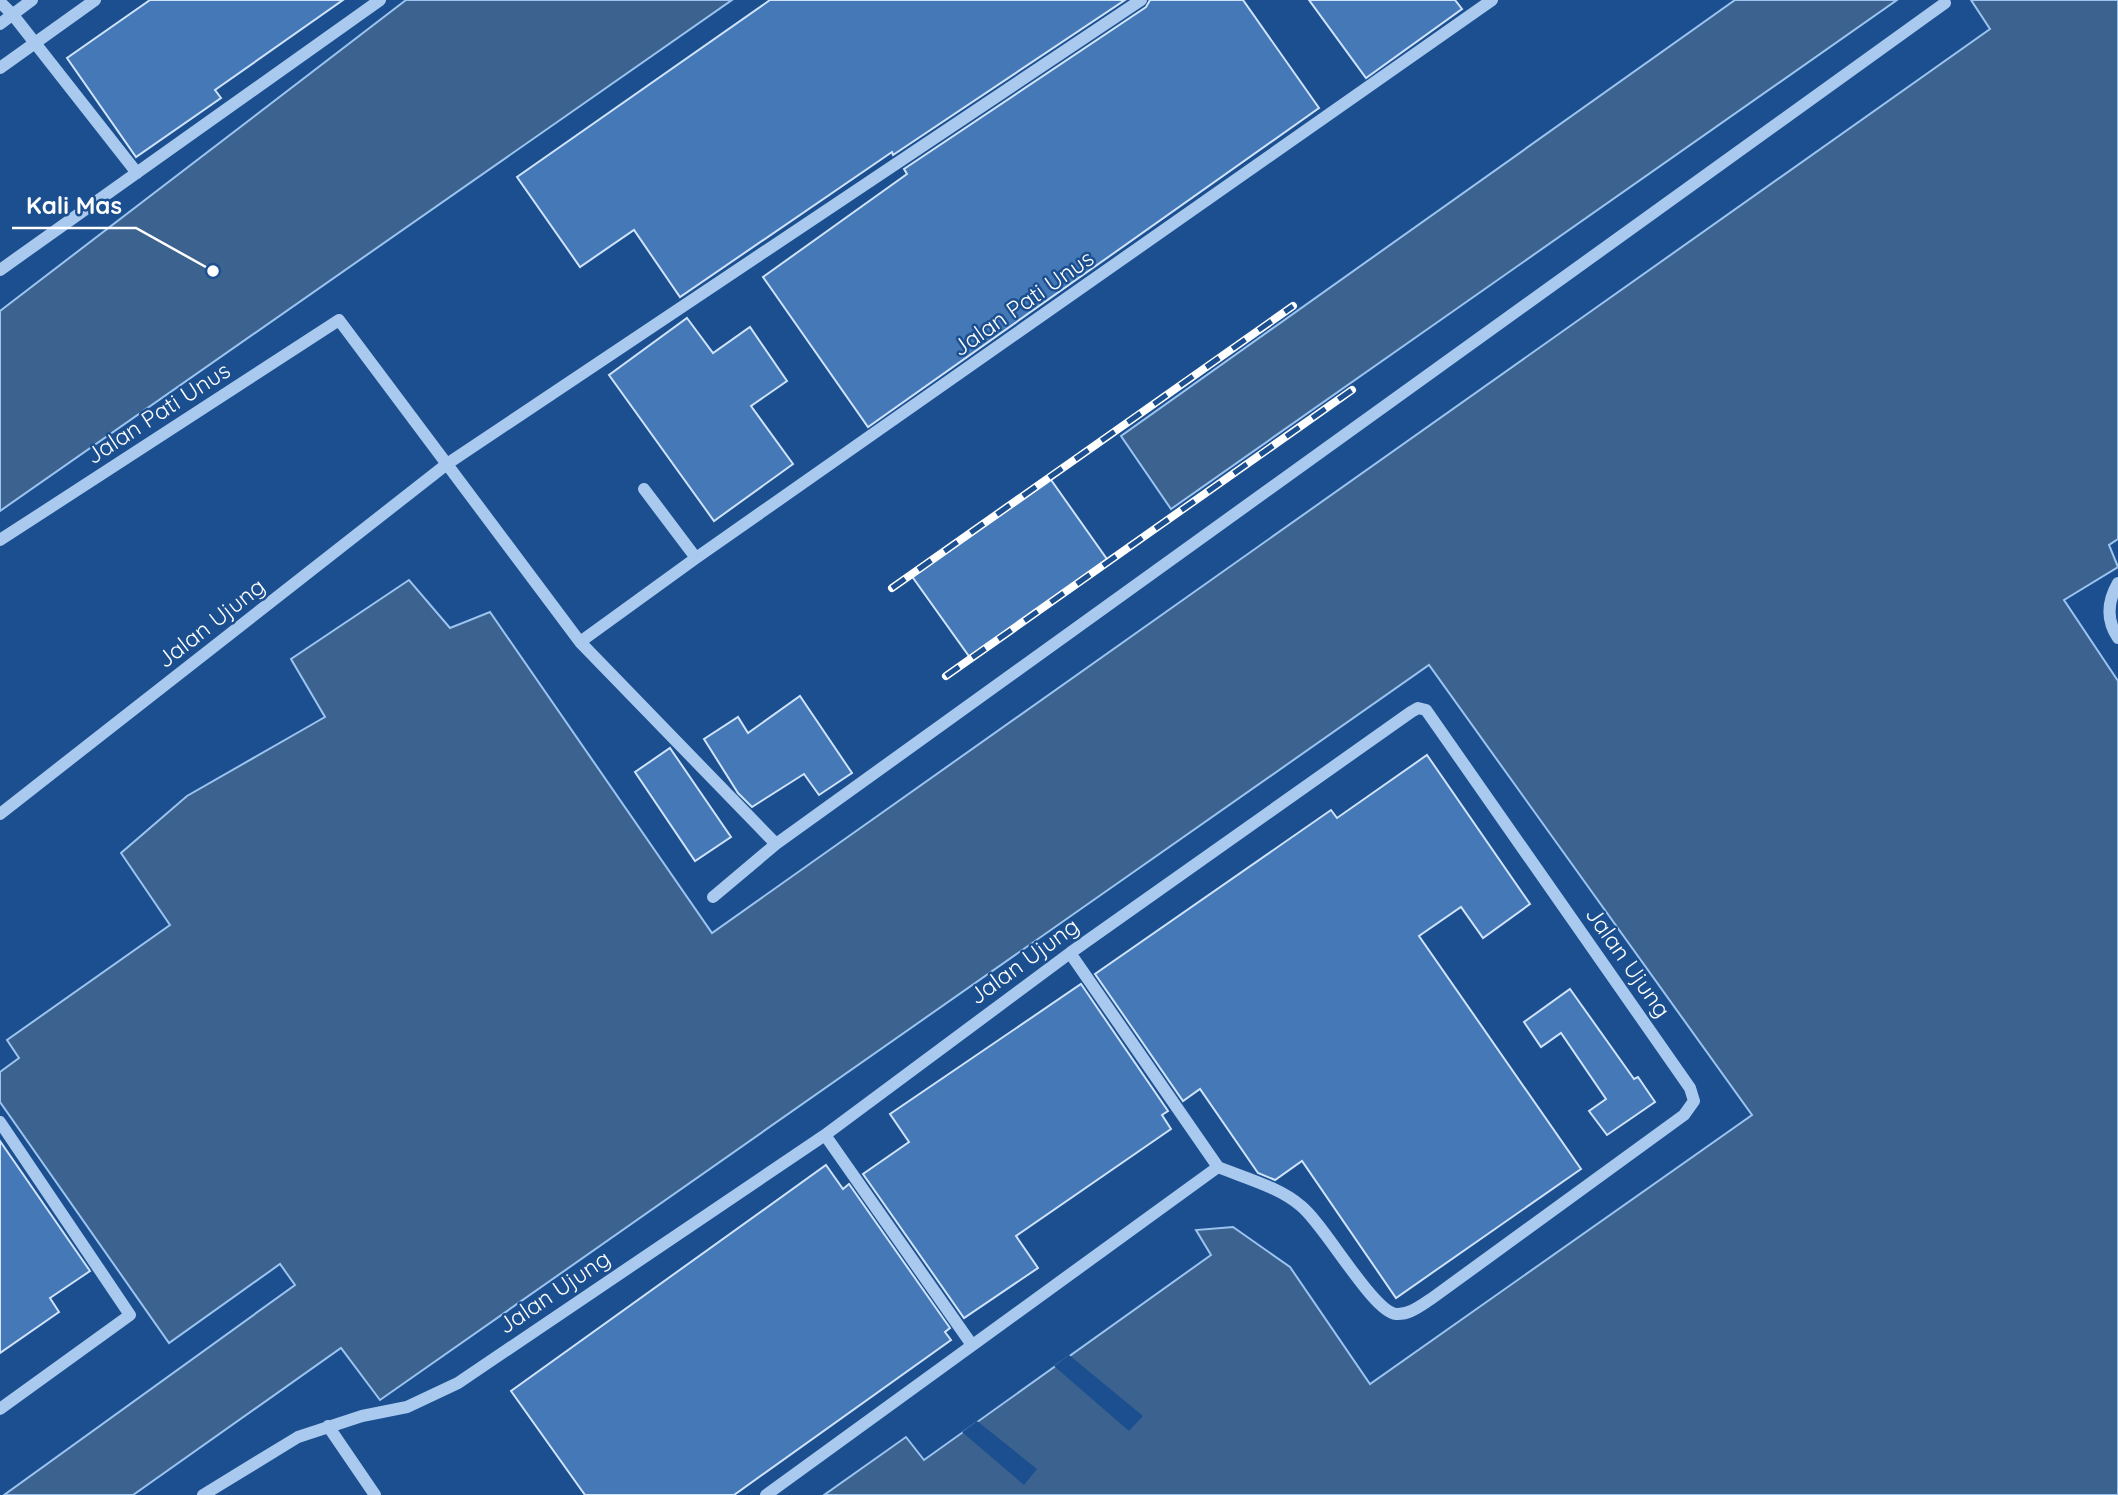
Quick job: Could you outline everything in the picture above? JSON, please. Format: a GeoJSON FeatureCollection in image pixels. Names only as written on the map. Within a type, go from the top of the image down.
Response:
{"type":"FeatureCollection","features":[{"type":"Feature","properties":{"kind":"street"},"geometry":{"type":"LineString","coordinates":[[0,24],[32,0]]}},
{"type":"Feature","properties":{"kind":"street"},"geometry":{"type":"LineString","coordinates":[[0,68],[95,0]]}},
{"type":"Feature","properties":{"kind":"street"},"geometry":{"type":"LineString","coordinates":[[0,270],[380,0]]}},
{"type":"Feature","properties":{"kind":"street","name":"Jalan Ujung"},"geometry":{"type":"LineString","coordinates":[[0,814],[447,464],[1141,0]]}},
{"type":"Feature","properties":{"kind":"street","name":"Jalan Pati Unus"},"geometry":{"type":"LineString","coordinates":[[580,642],[1492,0]]}},
{"type":"Feature","properties":{"kind":"street"},"geometry":{"type":"LineString","coordinates":[[0,2],[137,173]]}},
{"type":"Feature","properties":{"kind":"street"},"geometry":{"type":"LineString","coordinates":[[713,897],[776,844],[1945,3]]}},
{"type":"Feature","properties":{"kind":"street","name":"Jalan Pati Unus"},"geometry":{"type":"LineString","coordinates":[[0,540],[339,320],[447,464]]}},
{"type":"Feature","properties":{"kind":"street"},"geometry":{"type":"LineString","coordinates":[[447,464],[580,642],[776,844]]}},
{"type":"Feature","properties":{"kind":"street"},"geometry":{"type":"LineString","coordinates":[[644,489],[696,558]]}},
{"type":"Feature","properties":{"kind":"street"},"geometry":{"type":"LineString","coordinates":[[2118,583],[2111,596],[2108,611],[2110,627],[2118,638]]}},
{"type":"Feature","properties":{"kind":"street","name":"Jalan Ujung"},"geometry":{"type":"LineString","coordinates":[[203,1495],[298,1437],[362,1416],[407,1407],[457,1383],[825,1135],[1070,953],[1411,712],[1418,708],[1426,710],[1690,1088],[1693,1101],[1685,1115],[1431,1300],[1412,1311],[1396,1314],[1385,1310],[1373,1298],[1301,1206],[1267,1187],[1218,1167]]}},
{"type":"Feature","properties":{"kind":"street"},"geometry":{"type":"LineString","coordinates":[[766,1495],[1218,1167],[1070,953]]}},
{"type":"Feature","properties":{"kind":"street"},"geometry":{"type":"LineString","coordinates":[[0,1122],[130,1315],[0,1409]]}},
{"type":"Feature","properties":{"kind":"street"},"geometry":{"type":"LineString","coordinates":[[825,1135],[972,1345]]}},
{"type":"Feature","properties":{"kind":"street"},"geometry":{"type":"LineString","coordinates":[[328,1426],[375,1495]]}},
{"type":"Feature","properties":{"kind":"water"},"geometry":{"type":"Polygon","coordinates":[[[406,0],[732,0],[0,511],[0,311],[406,0]]]}},
{"type":"Feature","properties":{"kind":"water"},"geometry":{"type":"Polygon","coordinates":[[[1735,0],[1897,0],[1171,509],[1121,436],[1735,0]]]}},
{"type":"Feature","properties":{"kind":"water"},"geometry":{"type":"Polygon","coordinates":[[[1971,0],[2118,0],[2118,539],[2109,545],[2118,567],[2064,600],[2118,681],[2118,1495],[824,1495],[906,1437],[924,1460],[1211,1255],[1196,1230],[1233,1227],[1290,1267],[1370,1384],[1752,1115],[1429,665],[380,1400],[341,1348],[133,1495],[4,1495],[295,1285],[280,1264],[169,1343],[0,1102],[0,1072],[19,1058],[7,1040],[170,925],[121,853],[187,796],[325,717],[291,659],[409,580],[450,628],[490,612],[712,933],[1990,29],[1971,0]]]}},
{"type":"Feature","properties":{"kind":"pier"},"geometry":{"type":"Polygon","coordinates":[[[1069,1355],[1143,1416],[1129,1431],[1054,1366],[1069,1355]]]}},
{"type":"Feature","properties":{"kind":"pier"},"geometry":{"type":"Polygon","coordinates":[[[977,1421],[1037,1469],[1024,1485],[962,1432],[977,1421]]]}},
{"type":"Feature","properties":{"kind":"building"},"geometry":{"type":"Polygon","coordinates":[[[150,0],[343,0],[215,90],[221,98],[136,157],[67,58],[150,0]]]}},
{"type":"Feature","properties":{"kind":"building"},"geometry":{"type":"Polygon","coordinates":[[[770,0],[1125,0],[893,155],[892,152],[680,297],[634,230],[580,267],[517,177],[770,0]]]}},
{"type":"Feature","properties":{"kind":"building"},"geometry":{"type":"Polygon","coordinates":[[[1150,0],[1243,0],[1319,108],[868,427],[763,277],[907,174],[904,169],[1146,7],[1150,0]]]}},
{"type":"Feature","properties":{"kind":"building"},"geometry":{"type":"Polygon","coordinates":[[[1309,0],[1455,0],[1462,9],[1366,78],[1309,0]]]}},
{"type":"Feature","properties":{"kind":"building"},"geometry":{"type":"Polygon","coordinates":[[[687,318],[713,353],[750,327],[787,381],[751,406],[793,464],[714,521],[609,375],[687,318]]]}},
{"type":"Feature","properties":{"kind":"building"},"geometry":{"type":"Polygon","coordinates":[[[1049,477],[1109,562],[971,659],[911,575],[1049,477]]]}},
{"type":"Feature","properties":{"kind":"building"},"geometry":{"type":"Polygon","coordinates":[[[800,696],[852,773],[819,795],[804,774],[752,807],[738,793],[704,739],[738,717],[748,733],[800,696]]]}},
{"type":"Feature","properties":{"kind":"building"},"geometry":{"type":"Polygon","coordinates":[[[670,748],[731,837],[695,861],[635,772],[670,748]]]}},
{"type":"Feature","properties":{"kind":"building"},"geometry":{"type":"Polygon","coordinates":[[[1427,755],[1530,904],[1483,938],[1461,907],[1419,936],[1581,1169],[1396,1298],[1302,1161],[1275,1180],[1258,1173],[1200,1089],[1183,1101],[1095,974],[1331,810],[1337,818],[1427,755]]]}},
{"type":"Feature","properties":{"kind":"building"},"geometry":{"type":"Polygon","coordinates":[[[1081,984],[1168,1111],[1162,1115],[1171,1129],[1016,1236],[1038,1268],[964,1318],[863,1174],[909,1142],[890,1114],[1081,984]]]}},
{"type":"Feature","properties":{"kind":"building"},"geometry":{"type":"Polygon","coordinates":[[[1570,989],[1634,1079],[1638,1077],[1655,1102],[1607,1135],[1589,1111],[1606,1099],[1561,1033],[1541,1047],[1524,1022],[1570,989]]]}},
{"type":"Feature","properties":{"kind":"building"},"geometry":{"type":"Polygon","coordinates":[[[0,1141],[90,1271],[50,1298],[59,1312],[0,1353],[0,1141]]]}},
{"type":"Feature","properties":{"kind":"building"},"geometry":{"type":"Polygon","coordinates":[[[826,1165],[843,1189],[849,1184],[950,1328],[945,1332],[951,1340],[734,1495],[585,1495],[511,1391],[826,1165]]]}},
{"type":"Feature","properties":{"kind":"railway"},"geometry":{"type":"LineString","coordinates":[[892,588],[1293,306]]}},
{"type":"Feature","properties":{"kind":"railway"},"geometry":{"type":"LineString","coordinates":[[946,676],[1352,390]]}},
{"type":"Feature","properties":{"kind":"place","name":"Kali Mas"},"geometry":{"type":"Point","coordinates":[213,271]}}]}
